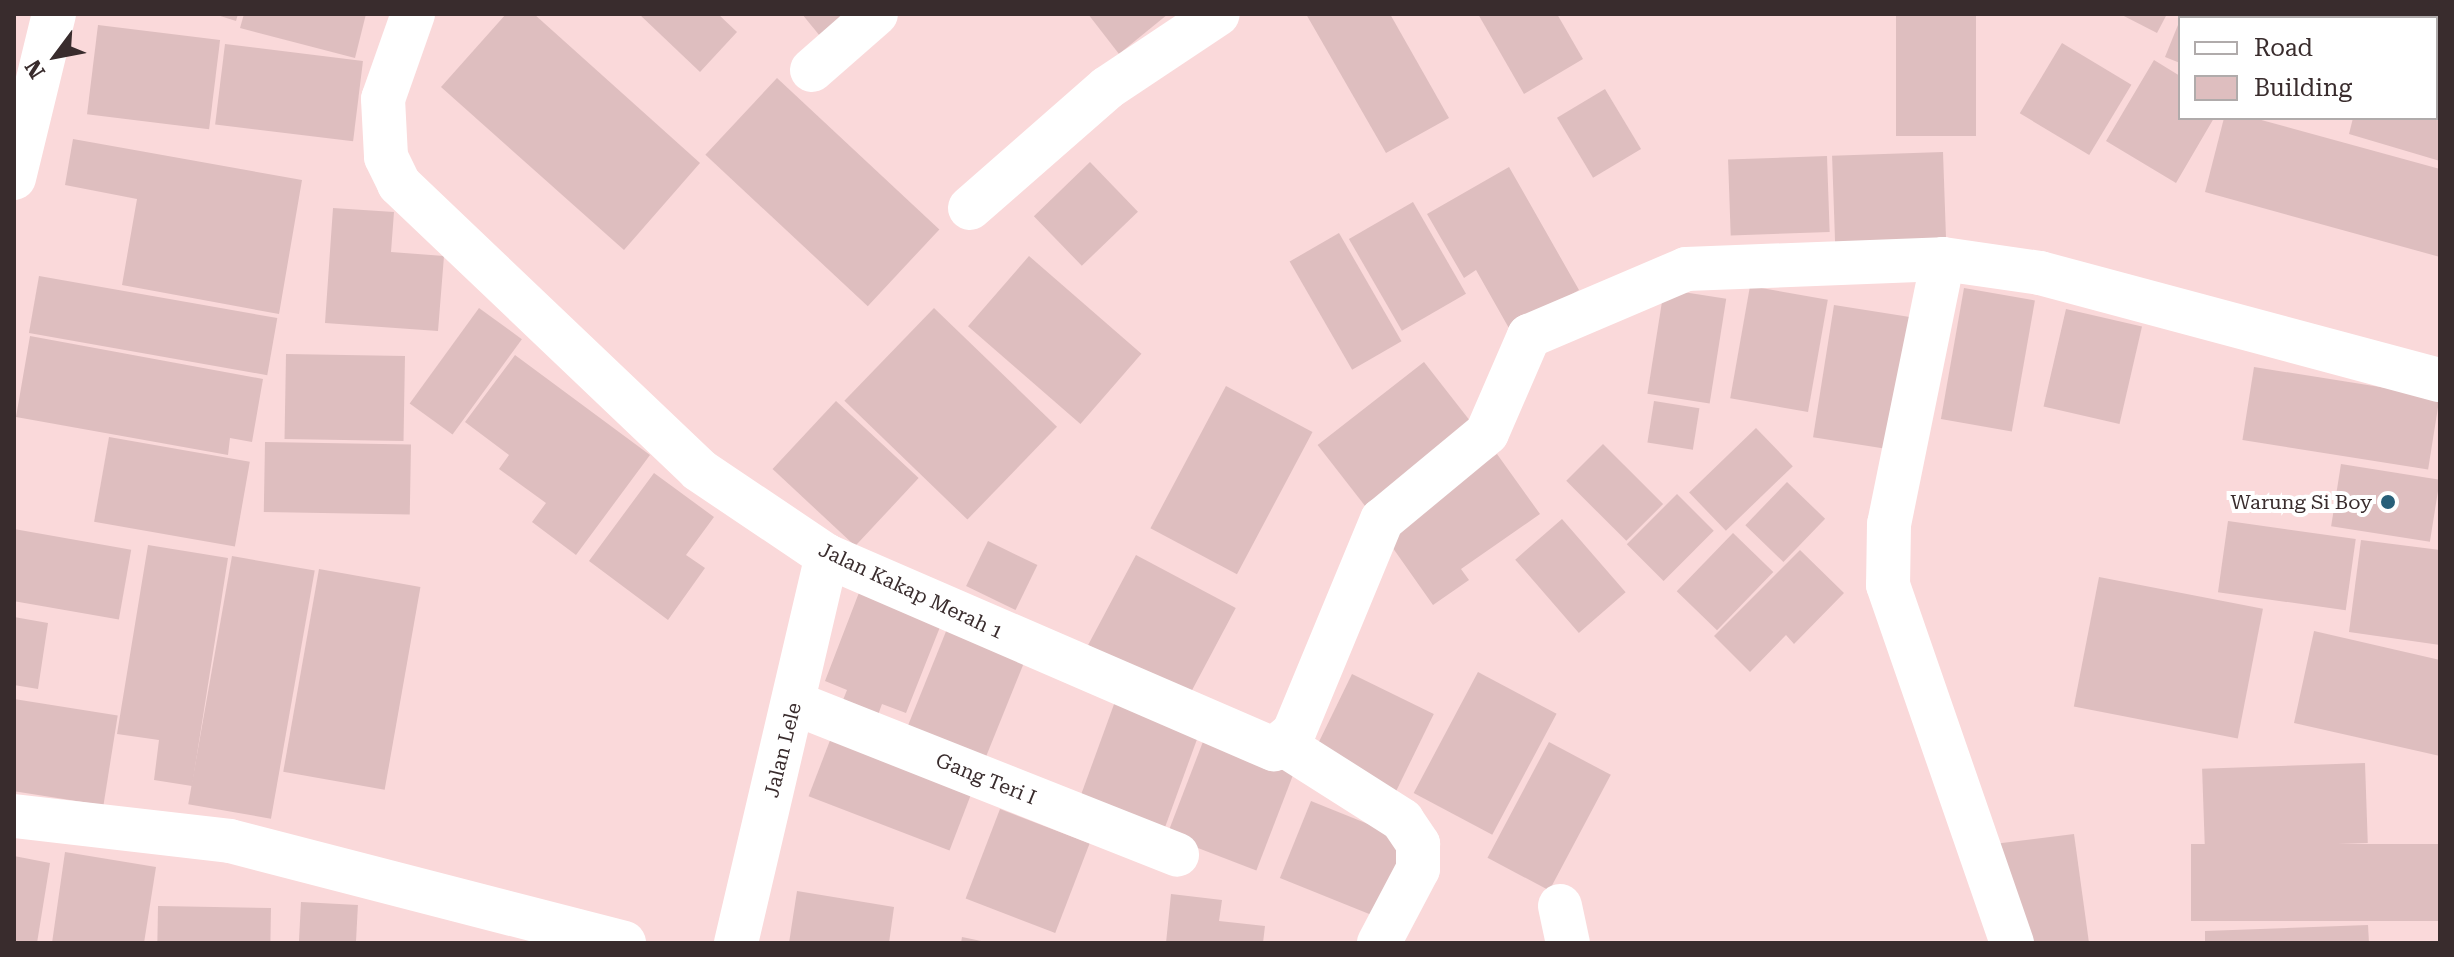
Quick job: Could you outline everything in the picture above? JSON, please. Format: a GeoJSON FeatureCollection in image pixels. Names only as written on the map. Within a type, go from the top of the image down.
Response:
{"type":"FeatureCollection","features":[{"type":"Feature","properties":{"kind":"street"},"geometry":{"type":"LineString","coordinates":[[14,178],[54,14]]}},
{"type":"Feature","properties":{"kind":"street","name":"Jalan Kakap Merah 1"},"geometry":{"type":"LineString","coordinates":[[413,14],[383,99],[386,157],[399,184],[699,470],[827,556],[1256,745],[1284,745]]}},
{"type":"Feature","properties":{"kind":"street"},"geometry":{"type":"LineString","coordinates":[[812,70],[876,14]]}},
{"type":"Feature","properties":{"kind":"street"},"geometry":{"type":"LineString","coordinates":[[970,208],[1107,88],[1218,14]]}},
{"type":"Feature","properties":{"kind":"street"},"geometry":{"type":"LineString","coordinates":[[1943,259],[1889,524],[1888,585],[2012,943]]}},
{"type":"Feature","properties":{"kind":"street"},"geometry":{"type":"LineString","coordinates":[[1379,943],[1418,869],[1418,844],[1402,820],[1284,745],[1382,520],[1487,433],[1529,336],[1654,280],[1717,263],[1943,259],[2089,283],[2440,380]]}},
{"type":"Feature","properties":{"kind":"street","name":"Jalan Lele"},"geometry":{"type":"LineString","coordinates":[[736,943],[827,556]]}},
{"type":"Feature","properties":{"kind":"street","name":"Gang Teri I"},"geometry":{"type":"LineString","coordinates":[[794,703],[1177,855]]}},
{"type":"Feature","properties":{"kind":"street"},"geometry":{"type":"LineString","coordinates":[[14,816],[261,847],[624,943]]}},
{"type":"Feature","properties":{"kind":"building"},"geometry":{"type":"Polygon","coordinates":[[[214,14],[238,14],[236,21],[214,14]]]}},
{"type":"Feature","properties":{"kind":"building"},"geometry":{"type":"Polygon","coordinates":[[[244,14],[366,14],[355,58],[240,28],[244,14]]]}},
{"type":"Feature","properties":{"kind":"building"},"geometry":{"type":"Polygon","coordinates":[[[506,14],[534,14],[700,163],[624,250],[441,87],[506,14]]]}},
{"type":"Feature","properties":{"kind":"building"},"geometry":{"type":"Polygon","coordinates":[[[639,14],[718,14],[737,32],[700,72],[639,14]]]}},
{"type":"Feature","properties":{"kind":"building"},"geometry":{"type":"Polygon","coordinates":[[[802,14],[857,14],[824,41],[802,14]]]}},
{"type":"Feature","properties":{"kind":"building"},"geometry":{"type":"Polygon","coordinates":[[[1088,14],[1168,14],[1119,54],[1088,14]]]}},
{"type":"Feature","properties":{"kind":"building"},"geometry":{"type":"Polygon","coordinates":[[[1306,14],[1390,14],[1449,118],[1386,153],[1306,14]]]}},
{"type":"Feature","properties":{"kind":"building"},"geometry":{"type":"Polygon","coordinates":[[[1478,14],[1557,14],[1583,59],[1524,94],[1478,14]]]}},
{"type":"Feature","properties":{"kind":"building"},"geometry":{"type":"Polygon","coordinates":[[[1896,14],[1976,14],[1976,136],[1896,136],[1896,14]]]}},
{"type":"Feature","properties":{"kind":"building"},"geometry":{"type":"Polygon","coordinates":[[[2120,14],[2167,14],[2157,33],[2120,14]]]}},
{"type":"Feature","properties":{"kind":"building"},"geometry":{"type":"Polygon","coordinates":[[[2182,14],[2273,14],[2273,16],[2182,14]]]}},
{"type":"Feature","properties":{"kind":"building"},"geometry":{"type":"Polygon","coordinates":[[[2351,14],[2440,14],[2440,63],[2438,16],[2351,14]]]}},
{"type":"Feature","properties":{"kind":"building"},"geometry":{"type":"Polygon","coordinates":[[[98,25],[220,40],[209,129],[87,114],[98,25]]]}},
{"type":"Feature","properties":{"kind":"building"},"geometry":{"type":"Polygon","coordinates":[[[2178,25],[2178,62],[2165,57],[2178,25]]]}},
{"type":"Feature","properties":{"kind":"building"},"geometry":{"type":"Polygon","coordinates":[[[2062,43],[2131,85],[2089,155],[2020,113],[2062,43]]]}},
{"type":"Feature","properties":{"kind":"building"},"geometry":{"type":"Polygon","coordinates":[[[225,44],[363,61],[353,141],[215,124],[225,44]]]}},
{"type":"Feature","properties":{"kind":"building"},"geometry":{"type":"Polygon","coordinates":[[[2154,60],[2178,75],[2178,120],[2213,120],[2176,183],[2106,141],[2154,60]]]}},
{"type":"Feature","properties":{"kind":"building"},"geometry":{"type":"Polygon","coordinates":[[[777,78],[939,229],[868,306],[705,155],[777,78]]]}},
{"type":"Feature","properties":{"kind":"building"},"geometry":{"type":"Polygon","coordinates":[[[1605,89],[1641,149],[1593,178],[1557,118],[1605,89]]]}},
{"type":"Feature","properties":{"kind":"building"},"geometry":{"type":"Polygon","coordinates":[[[2223,120],[2261,120],[2440,169],[2440,257],[2205,192],[2223,120]]]}},
{"type":"Feature","properties":{"kind":"building"},"geometry":{"type":"Polygon","coordinates":[[[2352,120],[2438,120],[2440,161],[2349,134],[2352,120]]]}},
{"type":"Feature","properties":{"kind":"building"},"geometry":{"type":"Polygon","coordinates":[[[73,139],[302,180],[279,314],[122,285],[137,199],[65,185],[73,139]]]}},
{"type":"Feature","properties":{"kind":"building"},"geometry":{"type":"Polygon","coordinates":[[[1943,152],[1946,249],[1835,253],[1832,156],[1943,152]]]}},
{"type":"Feature","properties":{"kind":"building"},"geometry":{"type":"Polygon","coordinates":[[[1827,156],[1830,232],[1731,235],[1728,159],[1827,156]]]}},
{"type":"Feature","properties":{"kind":"building"},"geometry":{"type":"Polygon","coordinates":[[[1090,162],[1138,212],[1082,266],[1034,216],[1090,162]]]}},
{"type":"Feature","properties":{"kind":"building"},"geometry":{"type":"Polygon","coordinates":[[[1509,167],[1579,290],[1510,330],[1476,270],[1464,278],[1427,214],[1509,167]]]}},
{"type":"Feature","properties":{"kind":"building"},"geometry":{"type":"Polygon","coordinates":[[[1413,202],[1466,294],[1402,331],[1349,239],[1413,202]]]}},
{"type":"Feature","properties":{"kind":"building"},"geometry":{"type":"Polygon","coordinates":[[[333,208],[394,212],[391,252],[444,256],[438,331],[325,323],[333,208]]]}},
{"type":"Feature","properties":{"kind":"building"},"geometry":{"type":"Polygon","coordinates":[[[1339,233],[1402,341],[1352,370],[1290,262],[1339,233]]]}},
{"type":"Feature","properties":{"kind":"building"},"geometry":{"type":"Polygon","coordinates":[[[1029,256],[1141,354],[1080,424],[968,326],[1029,256]]]}},
{"type":"Feature","properties":{"kind":"building"},"geometry":{"type":"Polygon","coordinates":[[[39,276],[277,318],[267,375],[29,333],[39,276]]]}},
{"type":"Feature","properties":{"kind":"building"},"geometry":{"type":"Polygon","coordinates":[[[1750,286],[1828,300],[1808,412],[1730,398],[1750,286]]]}},
{"type":"Feature","properties":{"kind":"building"},"geometry":{"type":"Polygon","coordinates":[[[1964,288],[2035,301],[2012,431],[1941,419],[1964,288]]]}},
{"type":"Feature","properties":{"kind":"building"},"geometry":{"type":"Polygon","coordinates":[[[1664,289],[1726,299],[1710,404],[1647,394],[1664,289]]]}},
{"type":"Feature","properties":{"kind":"building"},"geometry":{"type":"Polygon","coordinates":[[[1834,305],[1913,318],[1892,450],[1813,437],[1834,305]]]}},
{"type":"Feature","properties":{"kind":"building"},"geometry":{"type":"Polygon","coordinates":[[[479,308],[522,339],[453,435],[410,403],[479,308]]]}},
{"type":"Feature","properties":{"kind":"building"},"geometry":{"type":"Polygon","coordinates":[[[934,308],[1057,427],[967,520],[844,401],[934,308]]]}},
{"type":"Feature","properties":{"kind":"building"},"geometry":{"type":"Polygon","coordinates":[[[2066,309],[2142,327],[2120,424],[2044,406],[2066,309]]]}},
{"type":"Feature","properties":{"kind":"building"},"geometry":{"type":"Polygon","coordinates":[[[30,336],[263,379],[252,442],[230,438],[228,455],[16,417],[30,336]]]}},
{"type":"Feature","properties":{"kind":"building"},"geometry":{"type":"Polygon","coordinates":[[[286,354],[405,356],[403,441],[285,439],[286,354]]]}},
{"type":"Feature","properties":{"kind":"building"},"geometry":{"type":"Polygon","coordinates":[[[515,355],[650,455],[576,555],[532,522],[546,503],[499,469],[509,455],[465,422],[515,355]]]}},
{"type":"Feature","properties":{"kind":"building"},"geometry":{"type":"Polygon","coordinates":[[[1424,362],[1473,425],[1367,508],[1318,445],[1424,362]]]}},
{"type":"Feature","properties":{"kind":"building"},"geometry":{"type":"Polygon","coordinates":[[[2254,367],[2440,396],[2428,469],[2242,440],[2254,367]]]}},
{"type":"Feature","properties":{"kind":"building"},"geometry":{"type":"Polygon","coordinates":[[[1226,386],[1313,432],[1237,574],[1150,528],[1226,386]]]}},
{"type":"Feature","properties":{"kind":"building"},"geometry":{"type":"Polygon","coordinates":[[[836,401],[919,478],[855,546],[773,469],[836,401]]]}},
{"type":"Feature","properties":{"kind":"building"},"geometry":{"type":"Polygon","coordinates":[[[1654,401],[1699,408],[1693,450],[1647,442],[1654,401]]]}},
{"type":"Feature","properties":{"kind":"building"},"geometry":{"type":"Polygon","coordinates":[[[1756,428],[1793,466],[1726,531],[1689,493],[1756,428]]]}},
{"type":"Feature","properties":{"kind":"building"},"geometry":{"type":"Polygon","coordinates":[[[109,437],[250,462],[235,547],[94,522],[109,437]]]}},
{"type":"Feature","properties":{"kind":"building"},"geometry":{"type":"Polygon","coordinates":[[[265,442],[411,445],[410,515],[264,512],[265,442]]]}},
{"type":"Feature","properties":{"kind":"building"},"geometry":{"type":"Polygon","coordinates":[[[1603,444],[1663,504],[1626,541],[1566,481],[1603,444]]]}},
{"type":"Feature","properties":{"kind":"building"},"geometry":{"type":"Polygon","coordinates":[[[1497,454],[1540,514],[1461,569],[1469,580],[1433,605],[1383,534],[1497,454]]]}},
{"type":"Feature","properties":{"kind":"building","name":"Warung Si Boy"},"geometry":{"type":"Polygon","coordinates":[[[2341,464],[2440,480],[2430,542],[2331,526],[2341,464]]]}},
{"type":"Feature","properties":{"kind":"building"},"geometry":{"type":"Polygon","coordinates":[[[654,473],[714,517],[686,555],[705,568],[668,620],[589,561],[654,473]]]}},
{"type":"Feature","properties":{"kind":"building"},"geometry":{"type":"Polygon","coordinates":[[[1787,482],[1825,519],[1783,562],[1745,525],[1787,482]]]}},
{"type":"Feature","properties":{"kind":"building"},"geometry":{"type":"Polygon","coordinates":[[[1677,494],[1714,531],[1664,581],[1627,544],[1677,494]]]}},
{"type":"Feature","properties":{"kind":"building"},"geometry":{"type":"Polygon","coordinates":[[[1562,519],[1626,592],[1579,633],[1515,560],[1562,519]]]}},
{"type":"Feature","properties":{"kind":"building"},"geometry":{"type":"Polygon","coordinates":[[[2228,521],[2356,539],[2346,610],[2218,592],[2228,521]]]}},
{"type":"Feature","properties":{"kind":"building"},"geometry":{"type":"Polygon","coordinates":[[[14,529],[131,550],[119,620],[14,601],[14,529]]]}},
{"type":"Feature","properties":{"kind":"building"},"geometry":{"type":"Polygon","coordinates":[[[1733,533],[1773,572],[1717,630],[1677,591],[1733,533]]]}},
{"type":"Feature","properties":{"kind":"building"},"geometry":{"type":"Polygon","coordinates":[[[2361,540],[2440,550],[2440,645],[2349,632],[2361,540]]]}},
{"type":"Feature","properties":{"kind":"building"},"geometry":{"type":"Polygon","coordinates":[[[988,541],[1037,565],[1016,610],[966,586],[988,541]]]}},
{"type":"Feature","properties":{"kind":"building"},"geometry":{"type":"Polygon","coordinates":[[[148,545],[228,558],[192,786],[154,780],[159,740],[117,734],[148,545]]]}},
{"type":"Feature","properties":{"kind":"building"},"geometry":{"type":"Polygon","coordinates":[[[1800,550],[1844,593],[1794,644],[1786,635],[1750,672],[1714,636],[1800,550]]]}},
{"type":"Feature","properties":{"kind":"building"},"geometry":{"type":"Polygon","coordinates":[[[1136,555],[1236,608],[1188,698],[1088,645],[1136,555]]]}},
{"type":"Feature","properties":{"kind":"building"},"geometry":{"type":"Polygon","coordinates":[[[232,556],[315,571],[271,819],[188,804],[232,556]]]}},
{"type":"Feature","properties":{"kind":"building"},"geometry":{"type":"Polygon","coordinates":[[[319,569],[420,587],[385,790],[283,772],[319,569]]]}},
{"type":"Feature","properties":{"kind":"building"},"geometry":{"type":"Polygon","coordinates":[[[2099,577],[2263,609],[2238,738],[2074,707],[2099,577]]]}},
{"type":"Feature","properties":{"kind":"building"},"geometry":{"type":"Polygon","coordinates":[[[860,590],[942,622],[906,713],[882,704],[878,715],[843,700],[847,690],[825,681],[860,590]]]}},
{"type":"Feature","properties":{"kind":"building"},"geometry":{"type":"Polygon","coordinates":[[[14,617],[48,623],[38,689],[14,685],[14,617]]]}},
{"type":"Feature","properties":{"kind":"building"},"geometry":{"type":"Polygon","coordinates":[[[949,624],[1027,655],[981,770],[903,738],[949,624]]]}},
{"type":"Feature","properties":{"kind":"building"},"geometry":{"type":"Polygon","coordinates":[[[2314,631],[2440,660],[2440,756],[2294,723],[2314,631]]]}},
{"type":"Feature","properties":{"kind":"building"},"geometry":{"type":"Polygon","coordinates":[[[1478,672],[1557,714],[1492,835],[1414,793],[1478,672]]]}},
{"type":"Feature","properties":{"kind":"building"},"geometry":{"type":"Polygon","coordinates":[[[1352,674],[1434,714],[1394,795],[1313,755],[1352,674]]]}},
{"type":"Feature","properties":{"kind":"building"},"geometry":{"type":"Polygon","coordinates":[[[1117,696],[1202,727],[1163,834],[1078,803],[1117,696]]]}},
{"type":"Feature","properties":{"kind":"building"},"geometry":{"type":"Polygon","coordinates":[[[14,699],[118,715],[103,805],[14,791],[14,699]]]}},
{"type":"Feature","properties":{"kind":"building"},"geometry":{"type":"Polygon","coordinates":[[[834,730],[975,784],[950,850],[809,796],[834,730]]]}},
{"type":"Feature","properties":{"kind":"building"},"geometry":{"type":"Polygon","coordinates":[[[1204,739],[1294,773],[1256,870],[1167,836],[1204,739]]]}},
{"type":"Feature","properties":{"kind":"building"},"geometry":{"type":"Polygon","coordinates":[[[1549,742],[1611,775],[1549,891],[1487,858],[1549,742]]]}},
{"type":"Feature","properties":{"kind":"building"},"geometry":{"type":"Polygon","coordinates":[[[2365,763],[2368,843],[2205,849],[2202,769],[2365,763]]]}},
{"type":"Feature","properties":{"kind":"building"},"geometry":{"type":"Polygon","coordinates":[[[1311,801],[1408,840],[1377,917],[1280,878],[1311,801]]]}},
{"type":"Feature","properties":{"kind":"building"},"geometry":{"type":"Polygon","coordinates":[[[1000,809],[1090,843],[1055,933],[966,899],[1000,809]]]}},
{"type":"Feature","properties":{"kind":"building"},"geometry":{"type":"Polygon","coordinates":[[[2074,834],[2089,943],[2023,943],[1994,844],[2074,834]]]}},
{"type":"Feature","properties":{"kind":"building"},"geometry":{"type":"Polygon","coordinates":[[[2191,844],[2440,844],[2440,921],[2191,921],[2191,844]]]}},
{"type":"Feature","properties":{"kind":"building"},"geometry":{"type":"Polygon","coordinates":[[[65,852],[156,867],[144,943],[52,943],[65,852]]]}},
{"type":"Feature","properties":{"kind":"building"},"geometry":{"type":"Polygon","coordinates":[[[14,856],[50,863],[37,943],[14,943],[14,856]]]}},
{"type":"Feature","properties":{"kind":"building"},"geometry":{"type":"Polygon","coordinates":[[[797,891],[894,907],[889,943],[789,943],[797,891]]]}},
{"type":"Feature","properties":{"kind":"building"},"geometry":{"type":"Polygon","coordinates":[[[1171,894],[1222,900],[1219,921],[1265,926],[1263,943],[1166,943],[1171,894]]]}},
{"type":"Feature","properties":{"kind":"building"},"geometry":{"type":"Polygon","coordinates":[[[301,902],[358,905],[356,943],[299,943],[301,902]]]}},
{"type":"Feature","properties":{"kind":"building"},"geometry":{"type":"Polygon","coordinates":[[[158,906],[271,908],[270,943],[157,943],[158,906]]]}},
{"type":"Feature","properties":{"kind":"building"},"geometry":{"type":"Polygon","coordinates":[[[2368,925],[2369,943],[2205,943],[2205,931],[2368,925]]]}},
{"type":"Feature","properties":{"kind":"building"},"geometry":{"type":"Polygon","coordinates":[[[962,937],[986,942],[986,943],[961,943],[962,937]]]}},
{"type":"Feature","properties":{"kind":"place","name":"Warung Si Boy"},"geometry":{"type":"Point","coordinates":[2388,502]}}]}
